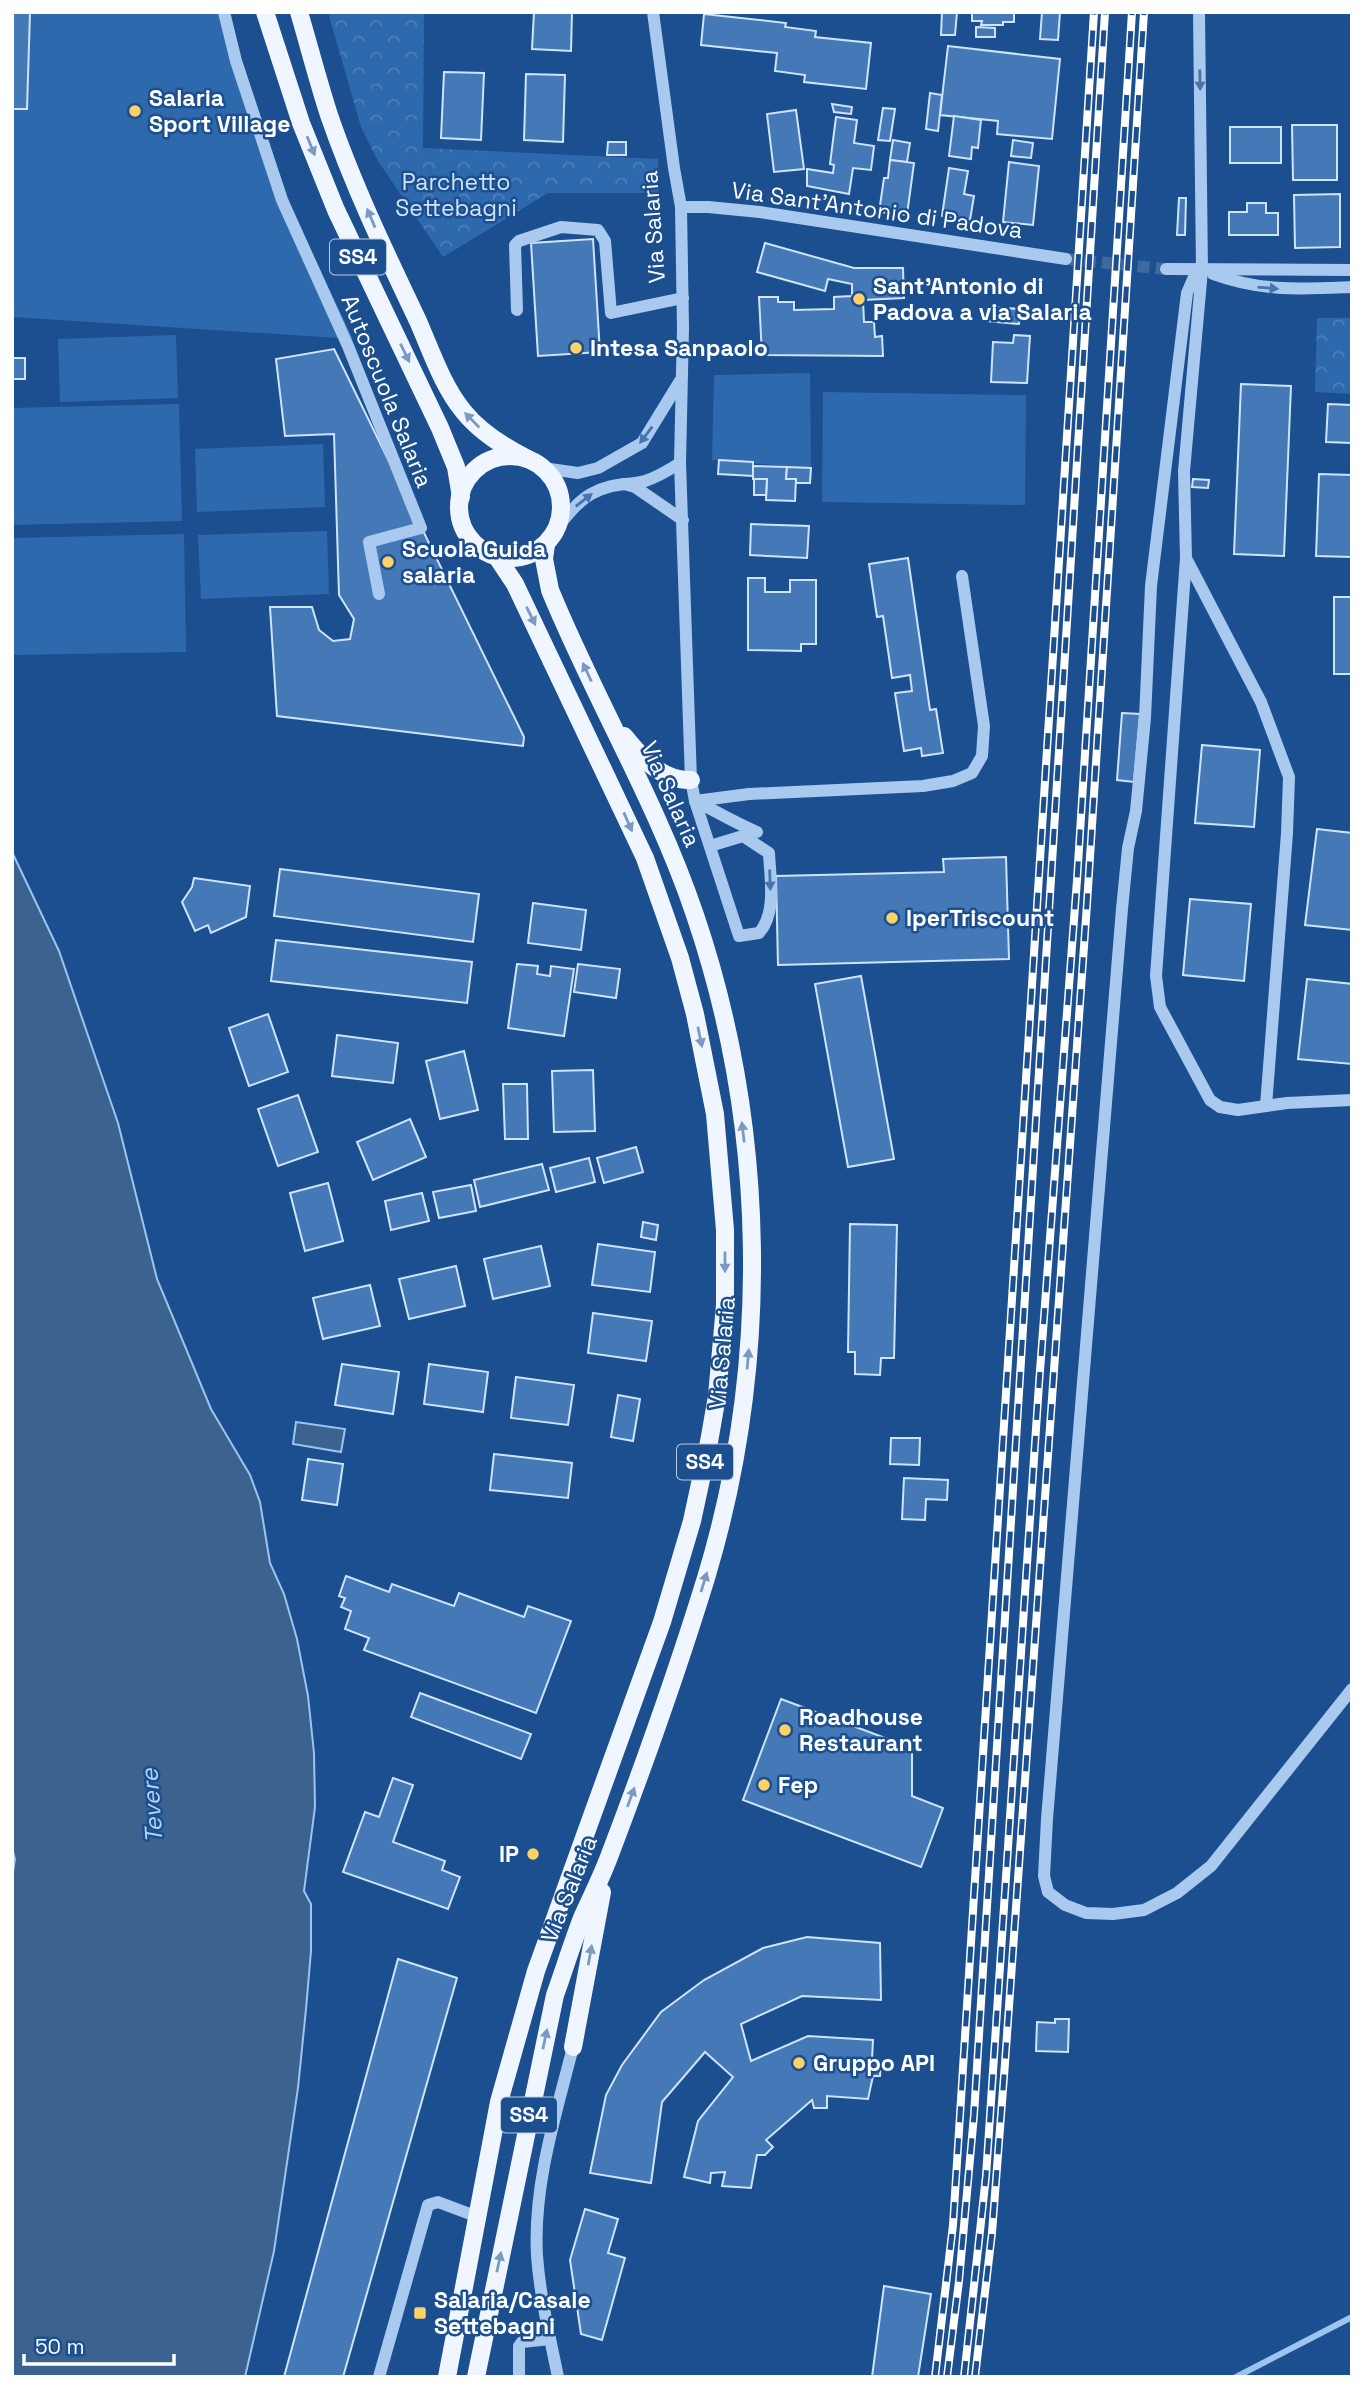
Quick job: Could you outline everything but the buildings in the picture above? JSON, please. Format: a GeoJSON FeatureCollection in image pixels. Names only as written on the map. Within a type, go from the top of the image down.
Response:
{"type":"FeatureCollection","features":[{"type":"Feature","properties":{"kind":"main road","name":"SS4"},"geometry":{"type":"LineString","coordinates":[[265,12],[302,123],[331,198],[440,428],[456,467],[461,497]]}},
{"type":"Feature","properties":{"kind":"main road","name":"SS4"},"geometry":{"type":"LineString","coordinates":[[299,12],[344,152],[394,272],[447,384],[463,412],[478,427],[508,449],[535,464]]}},
{"type":"Feature","properties":{"kind":"main road"},"geometry":{"type":"LineString","coordinates":[[509,456],[535,464],[554,482],[560,499],[560,515],[551,536],[532,553],[513,558],[497,557],[483,551],[470,540],[461,524],[458,506],[464,483],[475,469],[492,459],[509,456]]}},
{"type":"Feature","properties":{"kind":"main road","name":"Via Salaria"},"geometry":{"type":"LineString","coordinates":[[476,2377],[555,1995],[582,1919],[607,1861],[707,1574],[735,1455],[750,1335],[752,1260],[749,1189],[739,1094],[723,1014],[694,913],[676,864],[550,590],[544,559],[551,536]]}},
{"type":"Feature","properties":{"kind":"main road","name":"Via Salaria"},"geometry":{"type":"LineString","coordinates":[[447,2377],[499,2102],[536,1971],[662,1622],[692,1521],[717,1396],[725,1272],[725,1230],[715,1114],[695,1014],[680,958],[662,904],[626,816],[521,596],[497,557]]}},
{"type":"Feature","properties":{"kind":"main road"},"geometry":{"type":"LineString","coordinates":[[608,716],[636,750],[658,770],[679,781],[691,780]]}},
{"type":"Feature","properties":{"kind":"main road"},"geometry":{"type":"LineString","coordinates":[[573,2047],[607,1861]]}},
{"type":"Feature","properties":{"kind":"street","name":"Autoscuola Salaria"},"geometry":{"type":"LineString","coordinates":[[224,12],[236,61],[282,200],[348,346],[421,528],[369,542],[379,594]]}},
{"type":"Feature","properties":{"kind":"street","name":"Via Salaria"},"geometry":{"type":"LineString","coordinates":[[653,12],[681,207],[683,298],[680,463],[691,780],[695,801],[739,936],[759,933],[764,928],[771,900],[769,853],[743,836]]}},
{"type":"Feature","properties":{"kind":"street"},"geometry":{"type":"LineString","coordinates":[[1199,12],[1202,270],[1184,471],[1186,558],[1156,976],[1158,999],[1184,1055],[1210,1100],[1220,1107],[1238,1110],[1352,1100]]}},
{"type":"Feature","properties":{"kind":"street","name":"Via Sant'Antonio di Padova"},"geometry":{"type":"LineString","coordinates":[[681,207],[760,212],[1066,259]]}},
{"type":"Feature","properties":{"kind":"street"},"geometry":{"type":"LineString","coordinates":[[517,310],[515,245],[519,241],[561,227],[589,227],[598,230],[605,241],[611,313],[683,298]]}},
{"type":"Feature","properties":{"kind":"street"},"geometry":{"type":"LineString","coordinates":[[1166,269],[1352,270]]}},
{"type":"Feature","properties":{"kind":"street"},"geometry":{"type":"LineString","coordinates":[[1202,270],[1234,282],[1268,289],[1352,287]]}},
{"type":"Feature","properties":{"kind":"street"},"geometry":{"type":"LineString","coordinates":[[1202,270],[1193,279],[1187,293],[1151,586],[1143,732],[1136,811],[1128,848],[1122,909],[1047,1819],[1044,1876],[1048,1892],[1066,1905],[1086,1913],[1113,1914],[1144,1910],[1177,1893],[1211,1866],[1352,1689]]}},
{"type":"Feature","properties":{"kind":"street"},"geometry":{"type":"LineString","coordinates":[[535,464],[578,473],[598,468],[642,443],[682,377]]}},
{"type":"Feature","properties":{"kind":"street"},"geometry":{"type":"LineString","coordinates":[[551,536],[570,512],[590,494],[621,483],[644,481],[667,472],[680,463]]}},
{"type":"Feature","properties":{"kind":"street"},"geometry":{"type":"LineString","coordinates":[[621,483],[635,487],[683,520]]}},
{"type":"Feature","properties":{"kind":"street"},"geometry":{"type":"LineString","coordinates":[[1186,558],[1261,702],[1289,777],[1266,1106]]}},
{"type":"Feature","properties":{"kind":"street"},"geometry":{"type":"LineString","coordinates":[[695,801],[749,794],[923,786],[953,781],[972,773],[982,756],[984,736],[962,576]]}},
{"type":"Feature","properties":{"kind":"street"},"geometry":{"type":"LineString","coordinates":[[695,801],[757,832],[710,845]]}},
{"type":"Feature","properties":{"kind":"street"},"geometry":{"type":"LineString","coordinates":[[558,2377],[540,2291],[537,2253],[541,2183],[573,2047]]}},
{"type":"Feature","properties":{"kind":"street"},"geometry":{"type":"LineString","coordinates":[[379,2377],[428,2205],[438,2202],[478,2217]]}},
{"type":"Feature","properties":{"kind":"street"},"geometry":{"type":"LineString","coordinates":[[519,2377],[519,2346],[522,2342],[551,2339]]}},
{"type":"Feature","properties":{"kind":"green space","name":"Salaria Sport Village"},"geometry":{"type":"Polygon","coordinates":[[[12,12],[225,12],[292,210],[353,339],[12,317],[12,12]]]}},
{"type":"Feature","properties":{"kind":"green space","name":"Parchetto Settebagni"},"geometry":{"type":"Polygon","coordinates":[[[328,12],[424,12],[423,148],[658,159],[659,193],[548,193],[443,257],[378,161],[361,127],[328,12]]]}},
{"type":"Feature","properties":{"kind":"green space"},"geometry":{"type":"Polygon","coordinates":[[[1317,318],[1352,318],[1352,394],[1315,392],[1317,318]]]}},
{"type":"Feature","properties":{"kind":"green space"},"geometry":{"type":"Polygon","coordinates":[[[176,335],[178,398],[60,402],[58,339],[176,335]]]}},
{"type":"Feature","properties":{"kind":"green space"},"geometry":{"type":"Polygon","coordinates":[[[810,373],[811,468],[712,460],[714,375],[810,373]]]}},
{"type":"Feature","properties":{"kind":"green space"},"geometry":{"type":"Polygon","coordinates":[[[823,392],[1026,395],[1025,505],[822,502],[823,392]]]}},
{"type":"Feature","properties":{"kind":"green space"},"geometry":{"type":"Polygon","coordinates":[[[179,404],[182,521],[12,525],[12,408],[179,404]]]}},
{"type":"Feature","properties":{"kind":"green space"},"geometry":{"type":"Polygon","coordinates":[[[323,444],[325,507],[197,512],[195,449],[323,444]]]}},
{"type":"Feature","properties":{"kind":"green space"},"geometry":{"type":"Polygon","coordinates":[[[327,531],[329,594],[201,599],[198,535],[327,531]]]}},
{"type":"Feature","properties":{"kind":"green space"},"geometry":{"type":"Polygon","coordinates":[[[184,534],[186,652],[12,655],[12,538],[184,534]]]}},
{"type":"Feature","properties":{"kind":"water","name":"Tevere"},"geometry":{"type":"Polygon","coordinates":[[[12,852],[59,951],[118,1123],[157,1279],[211,1409],[250,1475],[260,1502],[270,1563],[284,1594],[297,1639],[308,1696],[314,1753],[315,1807],[304,1891],[311,1904],[311,1951],[306,2009],[298,2088],[274,2251],[245,2377],[12,2377],[12,1878],[15,1859],[12,1848],[12,852]]]}},
{"type":"Feature","properties":{"kind":"water"},"geometry":{"type":"Polygon","coordinates":[[[296,1422],[345,1429],[341,1452],[293,1444],[296,1422]]]}},
{"type":"Feature","properties":{"kind":"waterway"},"geometry":{"type":"LineString","coordinates":[[1236,2377],[1352,2317]]}},
{"type":"Feature","properties":{"kind":"tunnel"},"geometry":{"type":"LineString","coordinates":[[1066,259],[1166,269]]}},
{"type":"Feature","properties":{"kind":"railway"},"geometry":{"type":"LineString","coordinates":[[935,2377],[953,2225],[1094,12]]}},
{"type":"Feature","properties":{"kind":"railway"},"geometry":{"type":"LineString","coordinates":[[947,2377],[974,2115],[1105,12]]}},
{"type":"Feature","properties":{"kind":"railway"},"geometry":{"type":"LineString","coordinates":[[964,2377],[986,2176],[1039,1384],[1077,880],[1132,12]]}},
{"type":"Feature","properties":{"kind":"railway"},"geometry":{"type":"LineString","coordinates":[[975,2377],[992,2233],[1005,2063],[1087,904],[1144,12]]}},
{"type":"Feature","properties":{"kind":"place","name":"Salaria Sport Village"},"geometry":{"type":"Point","coordinates":[135,111]}},
{"type":"Feature","properties":{"kind":"place","name":"Sant'Antonio di Padova a via Salaria"},"geometry":{"type":"Point","coordinates":[859,299]}},
{"type":"Feature","properties":{"kind":"place","name":"Intesa Sanpaolo"},"geometry":{"type":"Point","coordinates":[576,348]}},
{"type":"Feature","properties":{"kind":"place","name":"Scuola Guida salaria"},"geometry":{"type":"Point","coordinates":[388,562]}},
{"type":"Feature","properties":{"kind":"place","name":"IperTriscount"},"geometry":{"type":"Point","coordinates":[892,918]}},
{"type":"Feature","properties":{"kind":"place","name":"Roadhouse Restaurant"},"geometry":{"type":"Point","coordinates":[785,1730]}},
{"type":"Feature","properties":{"kind":"place","name":"Fep"},"geometry":{"type":"Point","coordinates":[764,1785]}},
{"type":"Feature","properties":{"kind":"place","name":"IP"},"geometry":{"type":"Point","coordinates":[533,1854]}},
{"type":"Feature","properties":{"kind":"place","name":"Gruppo API"},"geometry":{"type":"Point","coordinates":[799,2063]}},
{"type":"Feature","properties":{"kind":"place","name":"Salaria/Casale Settebagni"},"geometry":{"type":"Point","coordinates":[420,2313]}}]}
